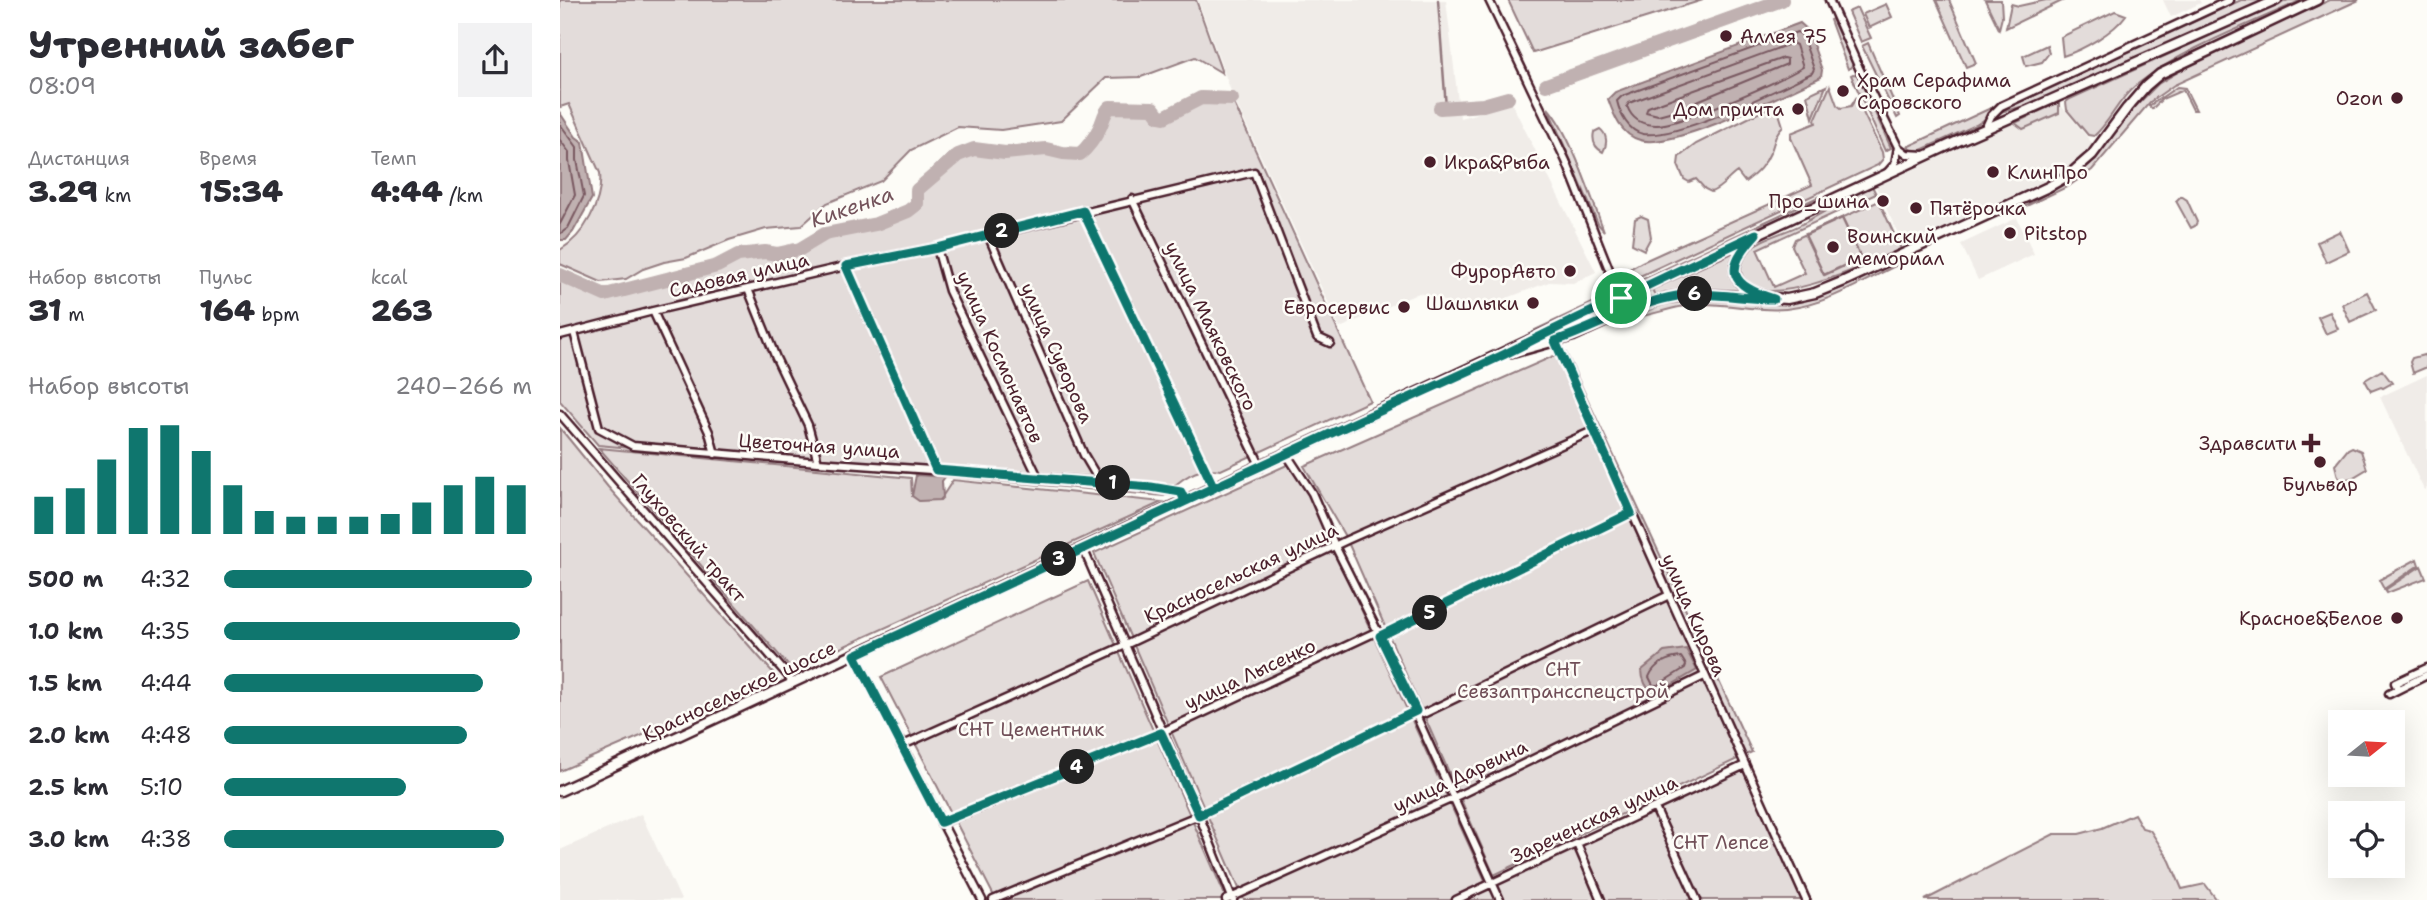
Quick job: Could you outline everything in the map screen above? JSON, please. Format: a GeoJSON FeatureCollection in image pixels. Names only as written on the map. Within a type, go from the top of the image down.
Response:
{"type":"FeatureCollection","features":[{"type":"Feature","properties":{"kind":"main road","name":"Красносельское шоссе"},"geometry":{"type":"LineString","coordinates":[[560,791],[1502,355],[1756,234],[2277,0]]}},
{"type":"Feature","properties":{"kind":"main road","name":"Красносельское шоссе"},"geometry":{"type":"LineString","coordinates":[[1502,355],[1555,341],[1665,298],[1689,295],[1774,299],[1797,297],[1824,289],[2060,180],[2092,156],[2139,93],[2160,74],[2317,0]]}},
{"type":"Feature","properties":{"kind":"main road"},"geometry":{"type":"LineString","coordinates":[[1756,234],[1737,259],[1736,277],[1742,286],[1750,291],[1774,299]]}},
{"type":"Feature","properties":{"kind":"street"},"geometry":{"type":"LineString","coordinates":[[1489,0],[1566,161],[1626,312]]}},
{"type":"Feature","properties":{"kind":"street"},"geometry":{"type":"LineString","coordinates":[[1829,0],[1898,147],[1907,154],[1928,155]]}},
{"type":"Feature","properties":{"kind":"street"},"geometry":{"type":"LineString","coordinates":[[1985,129],[1991,116],[2001,106],[2230,0]]}},
{"type":"Feature","properties":{"kind":"street"},"geometry":{"type":"LineString","coordinates":[[1886,175],[1895,164],[1898,147]]}},
{"type":"Feature","properties":{"kind":"street","name":"Садовая улица"},"geometry":{"type":"LineString","coordinates":[[560,335],[1254,172],[1317,337],[1329,343]]}},
{"type":"Feature","properties":{"kind":"street","name":"улица Маяковского"},"geometry":{"type":"LineString","coordinates":[[1132,199],[1261,467]]}},
{"type":"Feature","properties":{"kind":"street"},"geometry":{"type":"LineString","coordinates":[[1083,211],[1214,488]]}},
{"type":"Feature","properties":{"kind":"street","name":"улица Суворова"},"geometry":{"type":"LineString","coordinates":[[988,235],[1084,455],[1100,482]]}},
{"type":"Feature","properties":{"kind":"street","name":"улица Космонавтов"},"geometry":{"type":"LineString","coordinates":[[937,248],[949,291],[1038,477]]}},
{"type":"Feature","properties":{"kind":"street"},"geometry":{"type":"LineString","coordinates":[[846,266],[936,470]]}},
{"type":"Feature","properties":{"kind":"street"},"geometry":{"type":"LineString","coordinates":[[748,289],[776,358],[808,425],[818,462]]}},
{"type":"Feature","properties":{"kind":"street"},"geometry":{"type":"LineString","coordinates":[[653,311],[709,432],[715,454]]}},
{"type":"Feature","properties":{"kind":"street","name":"Цветочная улица"},"geometry":{"type":"LineString","coordinates":[[574,332],[599,428],[633,446],[1100,482],[1181,492],[1185,501]]}},
{"type":"Feature","properties":{"kind":"street","name":"улица Кирова"},"geometry":{"type":"LineString","coordinates":[[1555,341],[1806,900]]}},
{"type":"Feature","properties":{"kind":"street","name":"Глуховский тракт"},"geometry":{"type":"LineString","coordinates":[[560,414],[789,677],[792,684]]}},
{"type":"Feature","properties":{"kind":"street","name":"Красносельская улица"},"geometry":{"type":"LineString","coordinates":[[901,746],[1124,646],[1335,546],[1595,430]]}},
{"type":"Feature","properties":{"kind":"street"},"geometry":{"type":"LineString","coordinates":[[1287,455],[1312,493],[1416,711],[1500,900]]}},
{"type":"Feature","properties":{"kind":"street","name":"улица Лысенко"},"geometry":{"type":"LineString","coordinates":[[941,822],[1161,733],[1379,634],[1631,513]]}},
{"type":"Feature","properties":{"kind":"street"},"geometry":{"type":"LineString","coordinates":[[1083,548],[1161,733],[1199,815],[1231,899]]}},
{"type":"Feature","properties":{"kind":"street"},"geometry":{"type":"LineString","coordinates":[[993,900],[1199,815],[1416,711],[1423,714],[1670,595]]}},
{"type":"Feature","properties":{"kind":"street"},"geometry":{"type":"LineString","coordinates":[[855,655],[982,900]]}},
{"type":"Feature","properties":{"kind":"street"},"geometry":{"type":"LineString","coordinates":[[2389,694],[2396,686],[2427,668]]}},
{"type":"Feature","properties":{"kind":"street"},"geometry":{"type":"LineString","coordinates":[[2396,686],[2427,675]]}},
{"type":"Feature","properties":{"kind":"street","name":"улица Дарвина"},"geometry":{"type":"LineString","coordinates":[[1231,899],[1453,798],[1704,676]]}},
{"type":"Feature","properties":{"kind":"street","name":"Зареченская улица"},"geometry":{"type":"LineString","coordinates":[[1456,900],[1745,765]]}},
{"type":"Feature","properties":{"kind":"street"},"geometry":{"type":"LineString","coordinates":[[1655,808],[1697,900]]}},
{"type":"Feature","properties":{"kind":"street"},"geometry":{"type":"LineString","coordinates":[[1577,844],[1601,900]]}},
{"type":"Feature","properties":{"kind":"shaded area"},"geometry":{"type":"Polygon","coordinates":[[[1198,0],[1446,0],[1460,118],[1512,104],[1596,272],[1573,283],[1549,282],[1473,311],[1419,293],[1340,328],[1232,94],[1198,0]]]}},
{"type":"Feature","properties":{"kind":"shaded area"},"geometry":{"type":"Polygon","coordinates":[[[2163,0],[2199,0],[2201,3],[2171,17],[2163,0]]]}},
{"type":"Feature","properties":{"kind":"shaded area"},"geometry":{"type":"Polygon","coordinates":[[[2058,102],[2093,144],[2068,170],[1904,246],[1876,187],[2058,102]]]}},
{"type":"Feature","properties":{"kind":"shaded area"},"geometry":{"type":"Polygon","coordinates":[[[2017,218],[2034,254],[1978,280],[1961,244],[2017,218]]]}},
{"type":"Feature","properties":{"kind":"shaded area"},"geometry":{"type":"Polygon","coordinates":[[[2427,375],[2427,488],[2424,490],[2380,397],[2427,375]]]}},
{"type":"Feature","properties":{"kind":"shaded area"},"geometry":{"type":"Polygon","coordinates":[[[641,814],[681,900],[560,900],[560,850],[641,814]]]}},
{"type":"Feature","properties":{"kind":"green space"},"geometry":{"type":"Polygon","coordinates":[[[560,0],[1196,0],[1222,73],[1195,57],[1141,77],[1106,78],[1061,121],[1001,130],[958,127],[911,150],[881,181],[827,203],[801,226],[766,229],[729,240],[686,258],[643,269],[626,279],[601,282],[560,264],[560,250],[577,236],[595,206],[600,173],[569,104],[560,107],[560,0]]]}},
{"type":"Feature","properties":{"kind":"green space"},"geometry":{"type":"Polygon","coordinates":[[[1508,0],[1703,0],[1533,53],[1508,0]]]}},
{"type":"Feature","properties":{"kind":"green space"},"geometry":{"type":"Polygon","coordinates":[[[1936,0],[1949,0],[1976,63],[1966,67],[1936,0]]]}},
{"type":"Feature","properties":{"kind":"green space"},"geometry":{"type":"Polygon","coordinates":[[[1985,0],[2001,0],[2002,17],[1999,29],[1985,0]]]}},
{"type":"Feature","properties":{"kind":"green space"},"geometry":{"type":"Polygon","coordinates":[[[2046,0],[2064,0],[2006,28],[2011,4],[2019,6],[2046,0]]]}},
{"type":"Feature","properties":{"kind":"green space"},"geometry":{"type":"Polygon","coordinates":[[[2241,0],[2268,0],[2029,105],[1996,113],[2241,0]]]}},
{"type":"Feature","properties":{"kind":"green space"},"geometry":{"type":"Polygon","coordinates":[[[2288,0],[2302,0],[2216,38],[2154,72],[2129,92],[2094,136],[2088,135],[2067,110],[2066,102],[2070,99],[2288,0]]]}},
{"type":"Feature","properties":{"kind":"green space"},"geometry":{"type":"Polygon","coordinates":[[[2330,0],[2359,0],[2174,85],[2150,102],[2092,170],[2069,186],[2024,207],[2073,177],[2090,163],[2130,112],[2158,84],[2200,59],[2330,0]]]}},
{"type":"Feature","properties":{"kind":"green space"},"geometry":{"type":"Polygon","coordinates":[[[1886,4],[1892,17],[1869,28],[1863,14],[1886,4]]]}},
{"type":"Feature","properties":{"kind":"green space"},"geometry":{"type":"Polygon","coordinates":[[[1857,8],[1871,38],[1861,42],[1848,12],[1857,8]]]}},
{"type":"Feature","properties":{"kind":"green space"},"geometry":{"type":"Polygon","coordinates":[[[2115,11],[2126,15],[2114,28],[2089,45],[2063,56],[2061,37],[2115,11]]]}},
{"type":"Feature","properties":{"kind":"green space"},"geometry":{"type":"Polygon","coordinates":[[[1832,19],[1853,64],[1848,69],[1830,20],[1832,19]]]}},
{"type":"Feature","properties":{"kind":"green space"},"geometry":{"type":"Polygon","coordinates":[[[1868,43],[1900,116],[1897,118],[1862,46],[1868,43]]]}},
{"type":"Feature","properties":{"kind":"green space"},"geometry":{"type":"Polygon","coordinates":[[[2047,45],[2049,53],[2042,62],[2026,66],[2023,56],[2047,45]]]}},
{"type":"Feature","properties":{"kind":"green space"},"geometry":{"type":"Polygon","coordinates":[[[1851,75],[1858,75],[1891,148],[1885,151],[1851,75]]]}},
{"type":"Feature","properties":{"kind":"green space"},"geometry":{"type":"Polygon","coordinates":[[[1826,86],[1813,118],[1807,95],[1826,86]]]}},
{"type":"Feature","properties":{"kind":"green space"},"geometry":{"type":"Polygon","coordinates":[[[1830,86],[1837,105],[1841,108],[1851,106],[1856,98],[1882,152],[1883,159],[1878,165],[1640,276],[1628,276],[1626,271],[1642,262],[1812,185],[1791,133],[1816,123],[1830,86]]]}},
{"type":"Feature","properties":{"kind":"green space"},"geometry":{"type":"Polygon","coordinates":[[[2177,87],[2185,88],[2196,110],[2193,110],[2183,90],[2162,99],[2152,109],[2149,106],[2177,87]]]}},
{"type":"Feature","properties":{"kind":"green space"},"geometry":{"type":"Polygon","coordinates":[[[1201,98],[1232,99],[1370,401],[1221,470],[1204,470],[1190,475],[1164,496],[598,445],[560,401],[560,278],[580,290],[604,298],[717,266],[738,255],[765,252],[777,254],[800,249],[825,234],[876,224],[908,211],[917,204],[917,190],[958,155],[974,149],[1005,153],[1046,149],[1080,154],[1111,107],[1151,103],[1159,116],[1164,117],[1201,98]]]}},
{"type":"Feature","properties":{"kind":"green space"},"geometry":{"type":"Polygon","coordinates":[[[2059,102],[2059,113],[2023,129],[2015,123],[2059,102]]]}},
{"type":"Feature","properties":{"kind":"green space"},"geometry":{"type":"Polygon","coordinates":[[[1776,104],[1783,126],[1766,160],[1749,179],[1745,182],[1737,172],[1711,192],[1696,179],[1689,182],[1684,179],[1678,165],[1679,157],[1696,144],[1776,104]]]}},
{"type":"Feature","properties":{"kind":"green space"},"geometry":{"type":"Polygon","coordinates":[[[1993,107],[1985,119],[1976,125],[1919,151],[1907,147],[1993,107]]]}},
{"type":"Feature","properties":{"kind":"green space"},"geometry":{"type":"Polygon","coordinates":[[[1548,108],[1565,133],[1604,231],[1598,224],[1548,108]]]}},
{"type":"Feature","properties":{"kind":"green space"},"geometry":{"type":"Polygon","coordinates":[[[1600,129],[1606,139],[1603,152],[1596,146],[1593,138],[1594,132],[1600,129]]]}},
{"type":"Feature","properties":{"kind":"green space"},"geometry":{"type":"Polygon","coordinates":[[[1872,186],[1876,194],[1757,249],[1774,287],[1805,273],[1792,246],[1795,239],[1879,201],[1901,249],[1816,283],[1767,291],[1750,286],[1741,273],[1740,263],[1750,248],[1802,224],[1872,186]]]}},
{"type":"Feature","properties":{"kind":"green space"},"geometry":{"type":"Polygon","coordinates":[[[1820,196],[1789,215],[1536,333],[1535,330],[1820,196]]]}},
{"type":"Feature","properties":{"kind":"green space"},"geometry":{"type":"Polygon","coordinates":[[[2181,196],[2187,200],[2197,222],[2191,228],[2176,201],[2181,196]]]}},
{"type":"Feature","properties":{"kind":"green space"},"geometry":{"type":"Polygon","coordinates":[[[1641,216],[1648,219],[1651,237],[1644,250],[1632,244],[1635,219],[1641,216]]]}},
{"type":"Feature","properties":{"kind":"green space"},"geometry":{"type":"Polygon","coordinates":[[[2340,231],[2349,251],[2326,262],[2317,242],[2340,231]]]}},
{"type":"Feature","properties":{"kind":"green space"},"geometry":{"type":"Polygon","coordinates":[[[1735,252],[1731,273],[1740,291],[1687,289],[1655,296],[1652,289],[1735,252]]]}},
{"type":"Feature","properties":{"kind":"green space"},"geometry":{"type":"Polygon","coordinates":[[[1902,259],[1901,263],[1845,291],[1801,307],[1764,309],[1699,304],[1625,319],[1660,306],[1687,300],[1781,304],[1807,300],[1849,285],[1902,259]]]}},
{"type":"Feature","properties":{"kind":"green space"},"geometry":{"type":"Polygon","coordinates":[[[2367,292],[2376,310],[2350,322],[2342,304],[2367,292]]]}},
{"type":"Feature","properties":{"kind":"green space"},"geometry":{"type":"Polygon","coordinates":[[[1603,311],[1603,318],[1540,340],[1540,337],[1603,311]]]}},
{"type":"Feature","properties":{"kind":"green space"},"geometry":{"type":"Polygon","coordinates":[[[2330,312],[2338,329],[2326,334],[2318,317],[2330,312]]]}},
{"type":"Feature","properties":{"kind":"green space","name":"СНТ Севзаптрансспецстрой"},"geometry":{"type":"Polygon","coordinates":[[[1565,351],[1752,752],[1494,875],[1347,540],[1304,466],[1565,351]]]}},
{"type":"Feature","properties":{"kind":"green space"},"geometry":{"type":"Polygon","coordinates":[[[2424,355],[2427,367],[2413,373],[2410,362],[2412,358],[2424,355]]]}},
{"type":"Feature","properties":{"kind":"green space"},"geometry":{"type":"Polygon","coordinates":[[[2382,370],[2392,383],[2371,391],[2365,380],[2382,370]]]}},
{"type":"Feature","properties":{"kind":"green space"},"geometry":{"type":"Polygon","coordinates":[[[560,428],[608,487],[777,677],[560,771],[560,428]]]}},
{"type":"Feature","properties":{"kind":"green space"},"geometry":{"type":"Polygon","coordinates":[[[2352,447],[2361,451],[2367,469],[2352,478],[2342,480],[2338,477],[2335,465],[2352,447]]]}},
{"type":"Feature","properties":{"kind":"green space"},"geometry":{"type":"Polygon","coordinates":[[[599,448],[911,478],[912,496],[940,500],[953,480],[1162,502],[792,670],[599,448]]]}},
{"type":"Feature","properties":{"kind":"green space","name":"СНТ Лепсе"},"geometry":{"type":"Polygon","coordinates":[[[1289,464],[1309,495],[1489,889],[1655,808],[1750,766],[1811,900],[1244,900],[1094,553],[1289,464]]]}},
{"type":"Feature","properties":{"kind":"green space"},"geometry":{"type":"Polygon","coordinates":[[[2417,559],[2419,565],[2384,589],[2379,580],[2417,559]]]}},
{"type":"Feature","properties":{"kind":"green space"},"geometry":{"type":"Polygon","coordinates":[[[2421,566],[2426,578],[2387,593],[2385,590],[2421,566]]]}},
{"type":"Feature","properties":{"kind":"green space","name":"СНТ Цементник"},"geometry":{"type":"Polygon","coordinates":[[[1088,581],[1227,900],[996,900],[881,677],[1088,581]]]}},
{"type":"Feature","properties":{"kind":"green space"},"geometry":{"type":"Polygon","coordinates":[[[2134,814],[2142,828],[2150,830],[2170,861],[2182,889],[2205,884],[2217,900],[1925,900],[2054,834],[2079,834],[2102,828],[2134,814]]]}},
{"type":"Feature","properties":{"kind":"water"},"geometry":{"type":"Polygon","coordinates":[[[1800,23],[1808,30],[1822,70],[1821,77],[1757,107],[1677,137],[1656,141],[1633,138],[1616,118],[1608,99],[1615,92],[1800,23]]]}},
{"type":"Feature","properties":{"kind":"water"},"geometry":{"type":"Polygon","coordinates":[[[560,113],[576,137],[583,142],[592,198],[566,240],[560,240],[560,113]]]}},
{"type":"Feature","properties":{"kind":"water"},"geometry":{"type":"Polygon","coordinates":[[[916,475],[945,477],[942,481],[943,497],[940,500],[919,501],[912,496],[916,475]]]}},
{"type":"Feature","properties":{"kind":"water"},"geometry":{"type":"Polygon","coordinates":[[[1686,649],[1697,670],[1654,695],[1645,684],[1642,670],[1664,652],[1686,649]]]}},
{"type":"Feature","properties":{"kind":"waterway"},"geometry":{"type":"LineString","coordinates":[[1438,0],[1446,108]]}},
{"type":"Feature","properties":{"kind":"waterway","name":"Кикенка"},"geometry":{"type":"LineString","coordinates":[[1546,85],[1782,0]]}},
{"type":"Feature","properties":{"kind":"waterway","name":"Кикенка"},"geometry":{"type":"LineString","coordinates":[[560,275],[605,295],[717,266],[738,255],[765,252],[777,254],[800,249],[825,234],[876,224],[908,211],[917,204],[917,190],[958,155],[974,149],[1005,153],[1046,149],[1080,154],[1095,136],[1110,107],[1153,108],[1159,116],[1164,117],[1201,98],[1232,99]]}},
{"type":"Feature","properties":{"kind":"waterway","name":"Кикенка"},"geometry":{"type":"LineString","coordinates":[[1440,108],[1483,105],[1508,98]]}},
{"type":"Feature","properties":{"kind":"waterway"},"geometry":{"type":"LineString","coordinates":[[1842,218],[1861,258],[1824,275],[1805,235],[1842,218]]}},
{"type":"Feature","properties":{"kind":"place","name":"Аллея 75"},"geometry":{"type":"Point","coordinates":[1726,36]}},
{"type":"Feature","properties":{"kind":"place","name":"Храм Серафима Саровского"},"geometry":{"type":"Point","coordinates":[1843,91]}},
{"type":"Feature","properties":{"kind":"place","name":"Ozon"},"geometry":{"type":"Point","coordinates":[2397,98]}},
{"type":"Feature","properties":{"kind":"place","name":"Дом причта"},"geometry":{"type":"Point","coordinates":[1798,109]}},
{"type":"Feature","properties":{"kind":"place","name":"Икра&Рыба"},"geometry":{"type":"Point","coordinates":[1430,162]}},
{"type":"Feature","properties":{"kind":"place","name":"КлинПро"},"geometry":{"type":"Point","coordinates":[1993,172]}},
{"type":"Feature","properties":{"kind":"place","name":"Про_шина"},"geometry":{"type":"Point","coordinates":[1883,201]}},
{"type":"Feature","properties":{"kind":"place","name":"Пятёрочка"},"geometry":{"type":"Point","coordinates":[1916,208]}},
{"type":"Feature","properties":{"kind":"place","name":"Pitstop"},"geometry":{"type":"Point","coordinates":[2010,233]}},
{"type":"Feature","properties":{"kind":"place","name":"Воинский мемориал"},"geometry":{"type":"Point","coordinates":[1833,247]}},
{"type":"Feature","properties":{"kind":"place","name":"ФурорАвто"},"geometry":{"type":"Point","coordinates":[1570,271]}},
{"type":"Feature","properties":{"kind":"place","name":"Шашлыки"},"geometry":{"type":"Point","coordinates":[1533,303]}},
{"type":"Feature","properties":{"kind":"place","name":"Евросервис"},"geometry":{"type":"Point","coordinates":[1404,307]}},
{"type":"Feature","properties":{"kind":"place","name":"Здравсити"},"geometry":{"type":"Point","coordinates":[2311,443]}},
{"type":"Feature","properties":{"kind":"place","name":"Бульвар"},"geometry":{"type":"Point","coordinates":[2320,462]}},
{"type":"Feature","properties":{"kind":"place","name":"Красное&Белое"},"geometry":{"type":"Point","coordinates":[2397,618]}},
{"type":"Feature","properties":{"kind":"route"},"geometry":{"type":"LineString","coordinates":[[1621,298],[1502,355],[1287,455],[1214,488],[1185,501],[1181,492],[1151,487],[936,470],[846,266],[937,248],[1083,211],[1214,488],[855,655],[941,822],[1161,733],[1199,815],[1416,711],[1380,636],[1631,513],[1555,341],[1665,298],[1700,294],[1774,299],[1750,291],[1742,286],[1736,277],[1737,259],[1756,234],[1621,298]]}}]}
